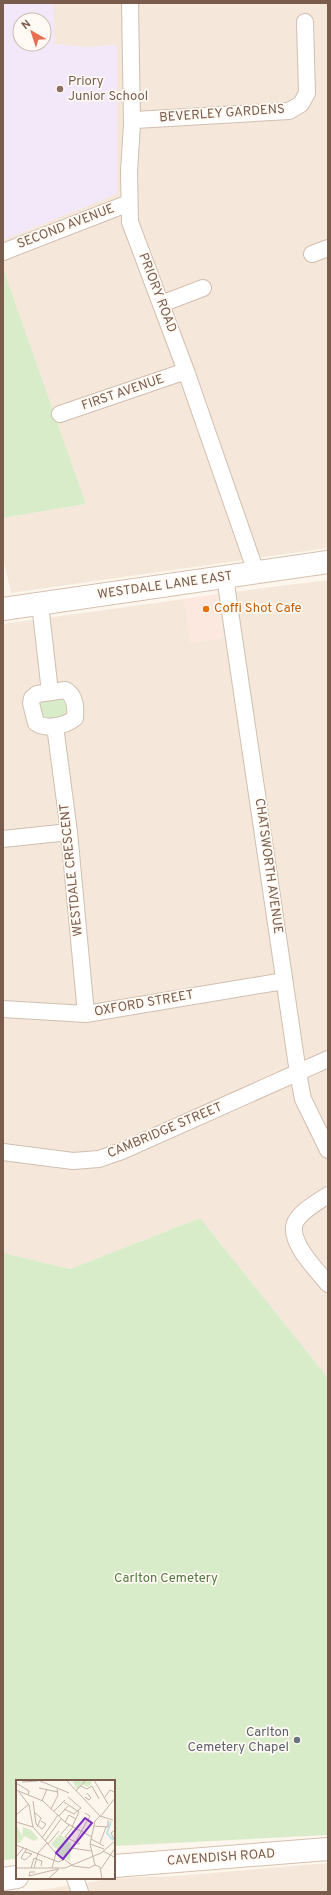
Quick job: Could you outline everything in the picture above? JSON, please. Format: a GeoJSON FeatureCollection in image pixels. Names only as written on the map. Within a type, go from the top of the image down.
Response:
{"type":"FeatureCollection","features":[{"type":"Feature","properties":{"kind":"street","name":"PRIORY ROAD"},"geometry":{"type":"LineString","coordinates":[[130,3],[132,124],[129,203],[130,222],[186,371],[256,572]]}},
{"type":"Feature","properties":{"kind":"street","name":"BEVERLEY GARDENS"},"geometry":{"type":"LineString","coordinates":[[132,124],[135,120],[288,111],[301,104],[307,93],[305,22]]}},
{"type":"Feature","properties":{"kind":"street","name":"SECOND AVENUE"},"geometry":{"type":"LineString","coordinates":[[3,252],[129,203]]}},
{"type":"Feature","properties":{"kind":"street"},"geometry":{"type":"LineString","coordinates":[[312,254],[328,248]]}},
{"type":"Feature","properties":{"kind":"street"},"geometry":{"type":"LineString","coordinates":[[161,304],[203,288]]}},
{"type":"Feature","properties":{"kind":"street","name":"FIRST AVENUE"},"geometry":{"type":"LineString","coordinates":[[60,414],[186,371]]}},
{"type":"Feature","properties":{"kind":"street","name":"WESTDALE LANE EAST"},"geometry":{"type":"LineString","coordinates":[[3,609],[328,562]]}},
{"type":"Feature","properties":{"kind":"street","name":"CHATSWORTH AVENUE"},"geometry":{"type":"LineString","coordinates":[[225,577],[298,1073],[303,1100],[328,1150]]}},
{"type":"Feature","properties":{"kind":"street"},"geometry":{"type":"LineString","coordinates":[[40,604],[50,692]]}},
{"type":"Feature","properties":{"kind":"street"},"geometry":{"type":"LineString","coordinates":[[65,690],[71,693],[75,718],[69,723],[55,726],[42,727],[36,723],[31,703],[32,698],[37,694],[65,690]]}},
{"type":"Feature","properties":{"kind":"street","name":"WESTDALE CRESCENT"},"geometry":{"type":"LineString","coordinates":[[55,726],[69,832],[86,1014]]}},
{"type":"Feature","properties":{"kind":"street"},"geometry":{"type":"LineString","coordinates":[[3,839],[69,832]]}},
{"type":"Feature","properties":{"kind":"street","name":"OXFORD STREET"},"geometry":{"type":"LineString","coordinates":[[3,1010],[86,1014],[284,981]]}},
{"type":"Feature","properties":{"kind":"street","name":"CAMBRIDGE STREET"},"geometry":{"type":"LineString","coordinates":[[3,1152],[73,1161],[99,1159],[122,1151],[328,1059]]}},
{"type":"Feature","properties":{"kind":"street"},"geometry":{"type":"LineString","coordinates":[[328,1195],[301,1215],[295,1223],[294,1235],[297,1243],[328,1284]]}},
{"type":"Feature","properties":{"kind":"street","name":"CAVENDISH ROAD"},"geometry":{"type":"LineString","coordinates":[[115,1866],[328,1850]]}},
{"type":"Feature","properties":{"kind":"street"},"geometry":{"type":"LineString","coordinates":[[3,1879],[16,1877]]}},
{"type":"Feature","properties":{"kind":"street"},"geometry":{"type":"LineString","coordinates":[[75,1879],[80,1892]]}},
{"type":"Feature","properties":{"kind":"shaded area","name":"Priory Junior School"},"geometry":{"type":"Polygon","coordinates":[[[3,3],[54,3],[54,44],[86,47],[117,45],[117,194],[3,240],[3,3]]]}},
{"type":"Feature","properties":{"kind":"shaded area"},"geometry":{"type":"Polygon","coordinates":[[[54,3],[328,3],[328,548],[11,593],[3,557],[3,518],[86,504],[3,268],[3,240],[117,193],[117,45],[86,47],[53,44],[54,3]]]}},
{"type":"Feature","properties":{"kind":"shaded area"},"geometry":{"type":"Polygon","coordinates":[[[328,580],[328,1378],[200,1218],[70,1269],[3,1253],[3,624],[184,599],[191,643],[223,638],[217,594],[328,580]]]}},
{"type":"Feature","properties":{"kind":"shaded area"},"geometry":{"type":"Polygon","coordinates":[[[217,594],[223,638],[190,643],[184,599],[217,594]]]}},
{"type":"Feature","properties":{"kind":"shaded area"},"geometry":{"type":"Polygon","coordinates":[[[328,1863],[328,1892],[27,1892],[116,1878],[176,1876],[328,1863]]]}},
{"type":"Feature","properties":{"kind":"green space"},"geometry":{"type":"Polygon","coordinates":[[[3,268],[86,504],[3,518],[3,268]]]}},
{"type":"Feature","properties":{"kind":"green space"},"geometry":{"type":"Polygon","coordinates":[[[62,698],[66,706],[64,715],[46,719],[43,718],[38,706],[39,702],[62,698]]]}},
{"type":"Feature","properties":{"kind":"green space","name":"Carlton Cemetery"},"geometry":{"type":"Polygon","coordinates":[[[200,1218],[328,1378],[328,1835],[115,1846],[115,1780],[16,1780],[16,1859],[3,1860],[3,1253],[70,1269],[200,1218]]]}},
{"type":"Feature","properties":{"kind":"place","name":"Priory Junior School"},"geometry":{"type":"Point","coordinates":[60,89]}},
{"type":"Feature","properties":{"kind":"place","name":"Coffi Shot Cafe"},"geometry":{"type":"Point","coordinates":[206,609]}},
{"type":"Feature","properties":{"kind":"place","name":"Carlton Cemetery Chapel"},"geometry":{"type":"Point","coordinates":[297,1740]}}]}
